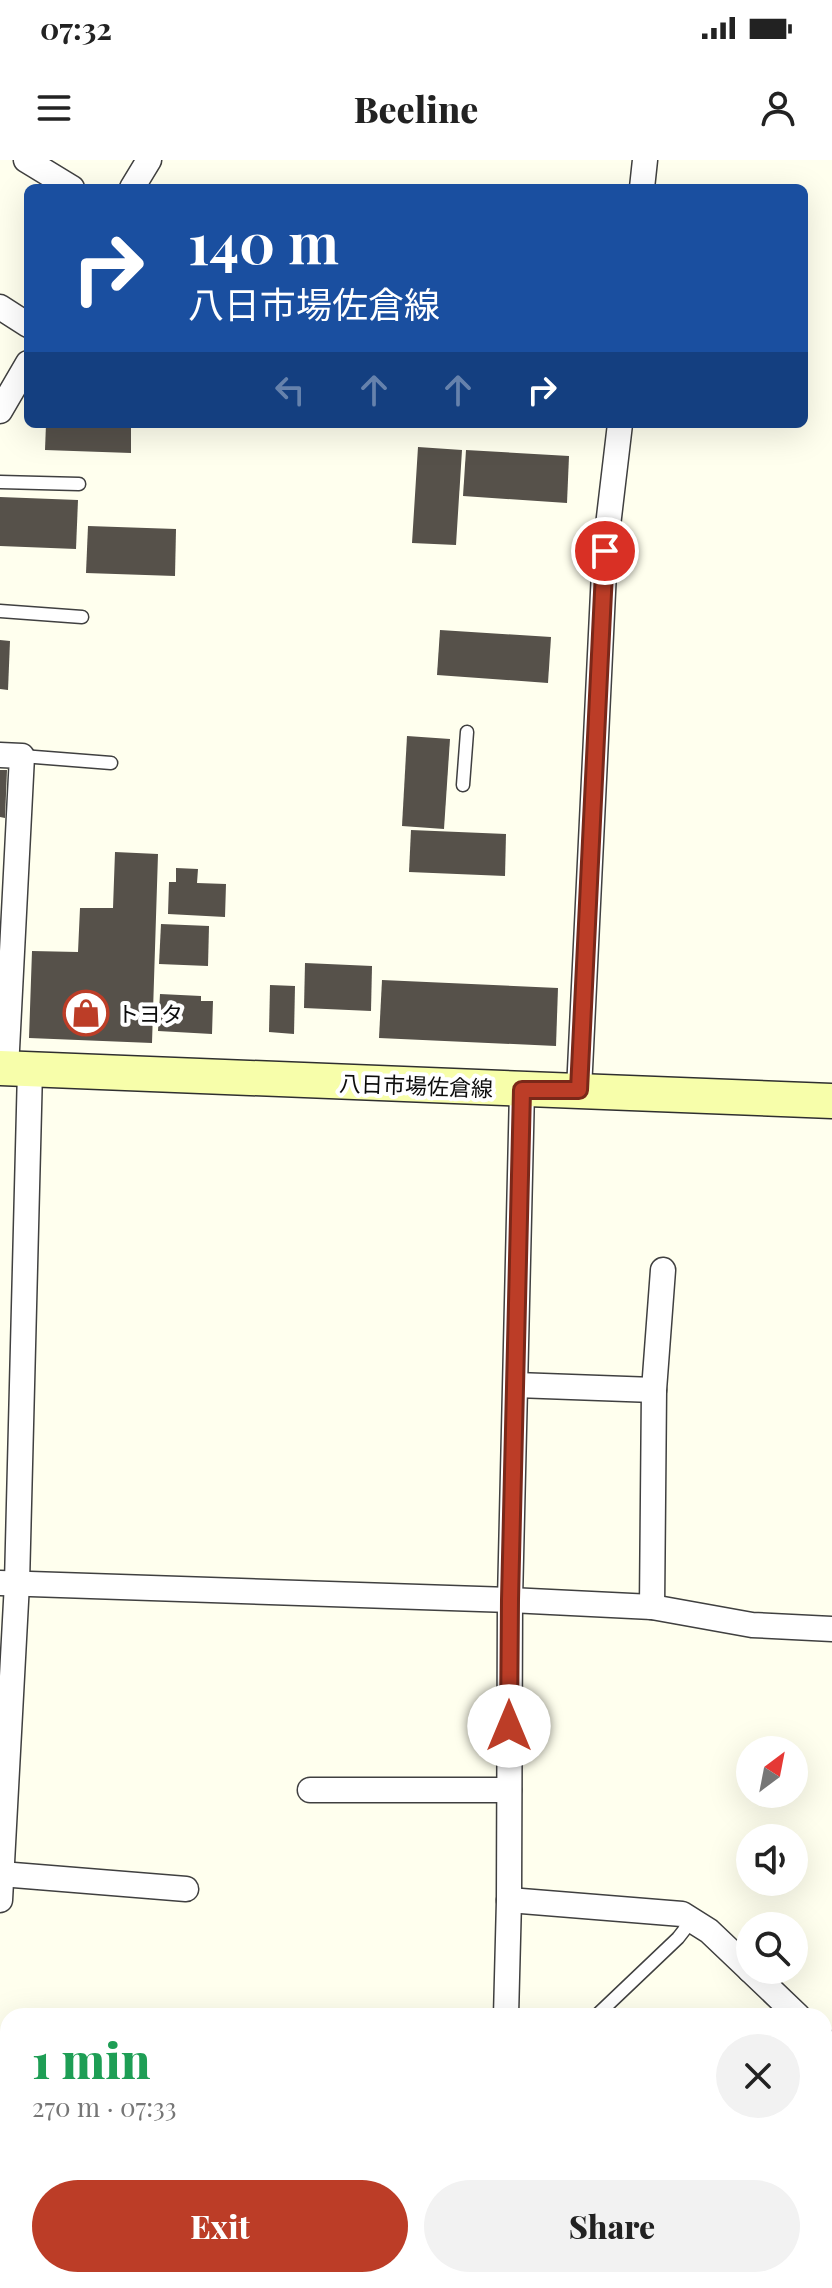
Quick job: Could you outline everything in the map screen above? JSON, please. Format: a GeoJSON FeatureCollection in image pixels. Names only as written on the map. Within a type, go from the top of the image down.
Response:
{"type":"FeatureCollection","features":[{"type":"Feature","properties":{"kind":"main road","name":"八日市場佐倉線"},"geometry":{"type":"LineString","coordinates":[[12,1069],[832,1101]]}},
{"type":"Feature","properties":{"kind":"street"},"geometry":{"type":"LineString","coordinates":[[26,160],[65,184]]}},
{"type":"Feature","properties":{"kind":"street"},"geometry":{"type":"LineString","coordinates":[[134,184],[149,160]]}},
{"type":"Feature","properties":{"kind":"street"},"geometry":{"type":"LineString","coordinates":[[642,184],[645,160]]}},
{"type":"Feature","properties":{"kind":"street"},"geometry":{"type":"LineString","coordinates":[[0,307],[24,322]]}},
{"type":"Feature","properties":{"kind":"street"},"geometry":{"type":"LineString","coordinates":[[0,411],[24,370]]}},
{"type":"Feature","properties":{"kind":"street"},"geometry":{"type":"LineString","coordinates":[[579,1090],[605,551],[620,428]]}},
{"type":"Feature","properties":{"kind":"street"},"geometry":{"type":"LineString","coordinates":[[0,1900],[8,1583],[11,756]]}},
{"type":"Feature","properties":{"kind":"street"},"geometry":{"type":"LineString","coordinates":[[506,2008],[510,1600],[522,1090]]}},
{"type":"Feature","properties":{"kind":"street"},"geometry":{"type":"LineString","coordinates":[[652,1607],[654,1390],[663,1270]]}},
{"type":"Feature","properties":{"kind":"street"},"geometry":{"type":"LineString","coordinates":[[516,1385],[654,1390]]}},
{"type":"Feature","properties":{"kind":"street"},"geometry":{"type":"LineString","coordinates":[[8,1583],[652,1607],[752,1625],[832,1629]]}},
{"type":"Feature","properties":{"kind":"street"},"geometry":{"type":"LineString","coordinates":[[310,1790],[509,1790]]}},
{"type":"Feature","properties":{"kind":"street"},"geometry":{"type":"LineString","coordinates":[[1,1866],[186,1889]]}},
{"type":"Feature","properties":{"kind":"street"},"geometry":{"type":"LineString","coordinates":[[509,1900],[682,1914],[709,1931],[736,1957]]}},
{"type":"Feature","properties":{"kind":"street"},"geometry":{"type":"LineString","coordinates":[[765,1984],[790,2008]]}},
{"type":"Feature","properties":{"kind":"lane"},"geometry":{"type":"LineString","coordinates":[[0,482],[79,484]]}},
{"type":"Feature","properties":{"kind":"lane"},"geometry":{"type":"LineString","coordinates":[[0,611],[82,617]]}},
{"type":"Feature","properties":{"kind":"lane"},"geometry":{"type":"LineString","coordinates":[[463,785],[467,732]]}},
{"type":"Feature","properties":{"kind":"lane"},"geometry":{"type":"LineString","coordinates":[[11,756],[111,763]]}},
{"type":"Feature","properties":{"kind":"lane"},"geometry":{"type":"LineString","coordinates":[[604,2008],[678,1938],[692,1920]]}},
{"type":"Feature","properties":{"kind":"building"},"geometry":{"type":"Polygon","coordinates":[[[46,428],[131,428],[131,453],[45,450],[46,428]]]}},
{"type":"Feature","properties":{"kind":"building"},"geometry":{"type":"Polygon","coordinates":[[[418,447],[462,450],[456,545],[412,543],[418,447]]]}},
{"type":"Feature","properties":{"kind":"building"},"geometry":{"type":"Polygon","coordinates":[[[466,450],[569,456],[567,503],[463,496],[466,450]]]}},
{"type":"Feature","properties":{"kind":"building"},"geometry":{"type":"Polygon","coordinates":[[[0,497],[78,500],[76,549],[0,546],[0,497]]]}},
{"type":"Feature","properties":{"kind":"building"},"geometry":{"type":"Polygon","coordinates":[[[88,526],[176,529],[175,576],[86,573],[88,526]]]}},
{"type":"Feature","properties":{"kind":"building"},"geometry":{"type":"Polygon","coordinates":[[[440,630],[551,637],[548,683],[437,675],[440,630]]]}},
{"type":"Feature","properties":{"kind":"building"},"geometry":{"type":"Polygon","coordinates":[[[0,640],[10,641],[8,690],[0,689],[0,640]]]}},
{"type":"Feature","properties":{"kind":"building"},"geometry":{"type":"Polygon","coordinates":[[[407,736],[450,739],[444,829],[402,826],[407,736]]]}},
{"type":"Feature","properties":{"kind":"building"},"geometry":{"type":"Polygon","coordinates":[[[0,770],[7,770],[5,818],[0,817],[0,770]]]}},
{"type":"Feature","properties":{"kind":"building"},"geometry":{"type":"Polygon","coordinates":[[[411,830],[506,834],[505,876],[409,872],[411,830]]]}},
{"type":"Feature","properties":{"kind":"building"},"geometry":{"type":"Polygon","coordinates":[[[115,852],[158,854],[152,1043],[29,1038],[32,951],[78,952],[80,908],[113,908],[115,852]]]}},
{"type":"Feature","properties":{"kind":"building"},"geometry":{"type":"Polygon","coordinates":[[[176,868],[198,869],[197,883],[226,884],[225,917],[168,914],[169,882],[176,882],[176,868]]]}},
{"type":"Feature","properties":{"kind":"building"},"geometry":{"type":"Polygon","coordinates":[[[161,924],[209,926],[208,966],[159,964],[161,924]]]}},
{"type":"Feature","properties":{"kind":"building"},"geometry":{"type":"Polygon","coordinates":[[[305,963],[372,966],[371,1011],[304,1008],[305,963]]]}},
{"type":"Feature","properties":{"kind":"building"},"geometry":{"type":"Polygon","coordinates":[[[382,980],[558,988],[556,1046],[379,1038],[382,980]]]}},
{"type":"Feature","properties":{"kind":"building"},"geometry":{"type":"Polygon","coordinates":[[[270,985],[295,986],[294,1034],[269,1032],[270,985]]]}},
{"type":"Feature","properties":{"kind":"building"},"geometry":{"type":"Polygon","coordinates":[[[160,994],[201,996],[201,1001],[213,1001],[212,1034],[158,1031],[160,994]]]}},
{"type":"Feature","properties":{"kind":"place","name":"トヨタ"},"geometry":{"type":"Point","coordinates":[86,1013]}},
{"type":"Feature","properties":{"kind":"route"},"geometry":{"type":"LineString","coordinates":[[509,1726],[522,1090],[579,1090],[605,551]]}}]}
